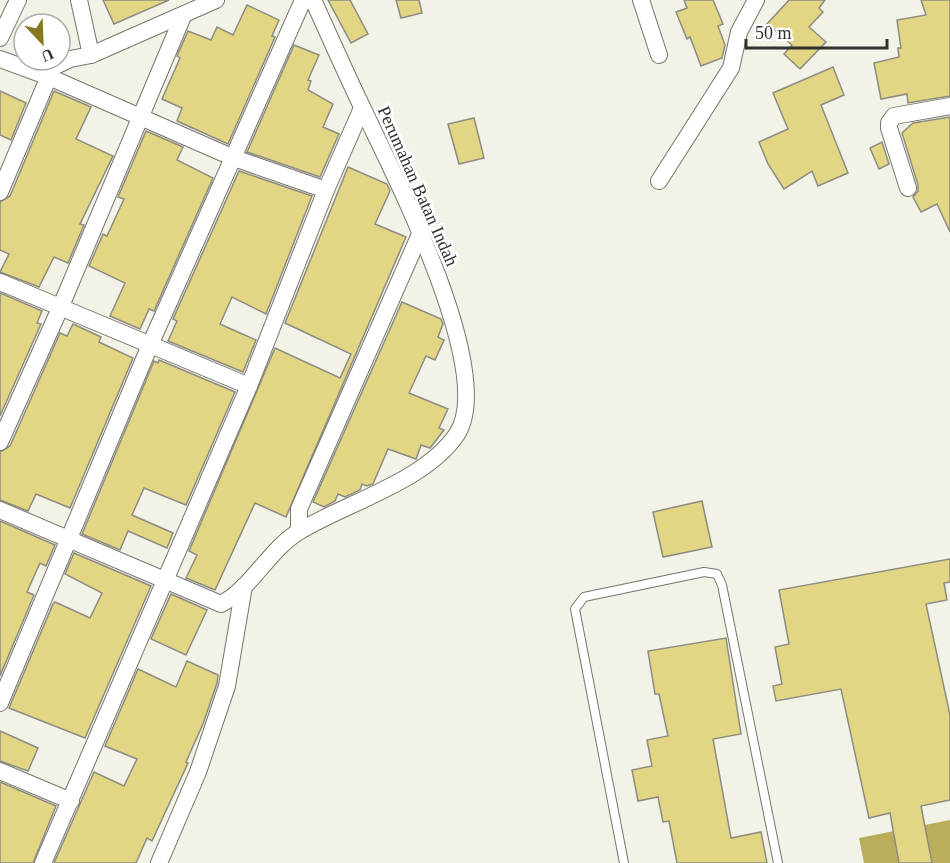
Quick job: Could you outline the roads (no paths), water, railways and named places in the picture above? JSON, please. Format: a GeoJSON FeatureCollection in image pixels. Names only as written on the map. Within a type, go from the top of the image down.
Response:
{"type":"FeatureCollection","features":[{"type":"Feature","properties":{"kind":"street"},"geometry":{"type":"LineString","coordinates":[[0,38],[18,0]]}},
{"type":"Feature","properties":{"kind":"street"},"geometry":{"type":"LineString","coordinates":[[79,0],[91,55]]}},
{"type":"Feature","properties":{"kind":"street"},"geometry":{"type":"LineString","coordinates":[[72,59],[91,55],[216,0]]}},
{"type":"Feature","properties":{"kind":"street"},"geometry":{"type":"LineString","coordinates":[[0,703],[150,345],[303,0]]}},
{"type":"Feature","properties":{"kind":"street","name":"Perumahan Batan Indah"},"geometry":{"type":"LineString","coordinates":[[0,510],[71,538],[220,604],[244,586],[281,546],[299,531],[378,494],[440,455],[458,433],[465,409],[464,378],[455,325],[421,232],[313,0]]}},
{"type":"Feature","properties":{"kind":"street"},"geometry":{"type":"LineString","coordinates":[[640,0],[659,55]]}},
{"type":"Feature","properties":{"kind":"street"},"geometry":{"type":"LineString","coordinates":[[659,181],[731,68],[739,32],[756,0]]}},
{"type":"Feature","properties":{"kind":"street"},"geometry":{"type":"LineString","coordinates":[[0,442],[62,306],[183,16]]}},
{"type":"Feature","properties":{"kind":"street"},"geometry":{"type":"LineString","coordinates":[[0,192],[51,72],[141,117],[234,158],[326,190]]}},
{"type":"Feature","properties":{"kind":"street"},"geometry":{"type":"LineString","coordinates":[[908,188],[889,128],[891,120],[894,116],[950,106]]}},
{"type":"Feature","properties":{"kind":"street"},"geometry":{"type":"LineString","coordinates":[[43,863],[249,386],[326,190],[362,108]]}},
{"type":"Feature","properties":{"kind":"street"},"geometry":{"type":"LineString","coordinates":[[299,531],[299,509],[421,232]]}},
{"type":"Feature","properties":{"kind":"street"},"geometry":{"type":"LineString","coordinates":[[0,282],[249,386]]}},
{"type":"Feature","properties":{"kind":"street"},"geometry":{"type":"LineString","coordinates":[[159,863],[198,772],[227,686],[244,586]]}},
{"type":"Feature","properties":{"kind":"street"},"geometry":{"type":"LineString","coordinates":[[0,771],[71,801]]}},
{"type":"Feature","properties":{"kind":"lane"},"geometry":{"type":"LineString","coordinates":[[624,863],[575,609],[584,597],[704,572],[717,574],[722,585],[778,863]]}}]}
